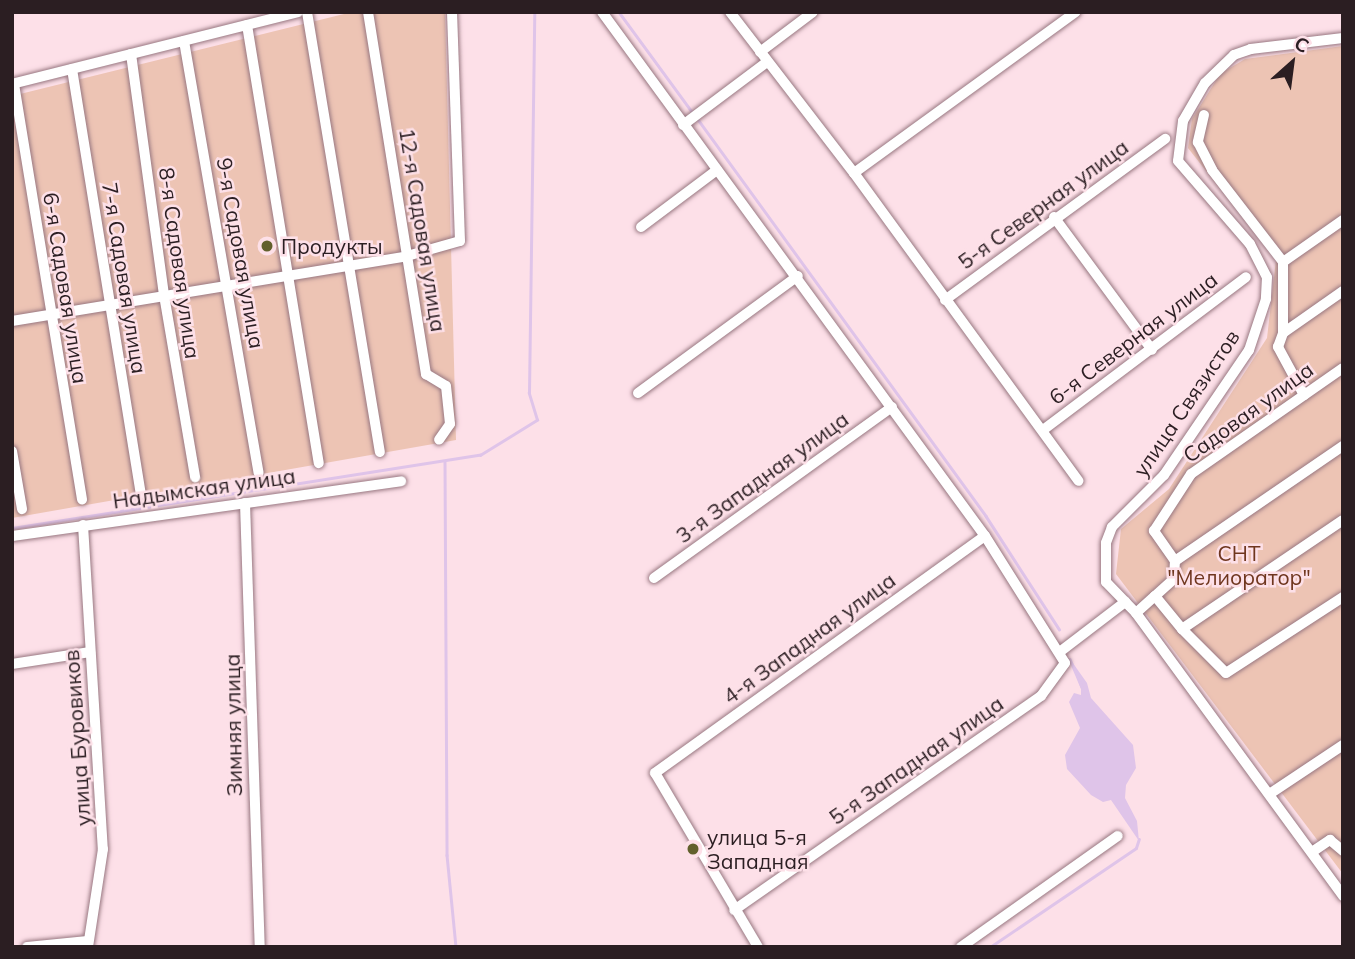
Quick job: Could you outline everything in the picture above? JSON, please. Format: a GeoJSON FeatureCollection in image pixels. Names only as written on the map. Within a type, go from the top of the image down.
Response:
{"type":"FeatureCollection","features":[{"type":"Feature","properties":{"kind":"street"},"geometry":{"type":"LineString","coordinates":[[13,84],[298,12]]}},
{"type":"Feature","properties":{"kind":"street"},"geometry":{"type":"LineString","coordinates":[[307,12],[380,452]]}},
{"type":"Feature","properties":{"kind":"street","name":"12-я Садовая улица"},"geometry":{"type":"LineString","coordinates":[[368,12],[426,374],[446,386],[450,425],[439,440]]}},
{"type":"Feature","properties":{"kind":"street"},"geometry":{"type":"LineString","coordinates":[[12,321],[407,257],[460,240],[452,12]]}},
{"type":"Feature","properties":{"kind":"street"},"geometry":{"type":"LineString","coordinates":[[602,12],[798,276],[985,536],[1061,651],[1125,603],[1136,613],[1271,793],[1343,896]]}},
{"type":"Feature","properties":{"kind":"street"},"geometry":{"type":"LineString","coordinates":[[730,12],[854,173],[1079,481]]}},
{"type":"Feature","properties":{"kind":"street"},"geometry":{"type":"LineString","coordinates":[[760,52],[813,12]]}},
{"type":"Feature","properties":{"kind":"street"},"geometry":{"type":"LineString","coordinates":[[854,173],[1076,12]]}},
{"type":"Feature","properties":{"kind":"street"},"geometry":{"type":"LineString","coordinates":[[247,25],[319,463]]}},
{"type":"Feature","properties":{"kind":"street","name":"улица Связистов"},"geometry":{"type":"LineString","coordinates":[[1125,603],[1106,582],[1106,543],[1112,527],[1164,475],[1251,346],[1266,299],[1267,277],[1250,244],[1178,160],[1178,138],[1183,121],[1205,83],[1234,55],[1251,49],[1343,38]]}},
{"type":"Feature","properties":{"kind":"street","name":"9-я Садовая улица"},"geometry":{"type":"LineString","coordinates":[[184,41],[259,472]]}},
{"type":"Feature","properties":{"kind":"street","name":"8-я Садовая улица"},"geometry":{"type":"LineString","coordinates":[[131,54],[164,295],[195,477]]}},
{"type":"Feature","properties":{"kind":"street"},"geometry":{"type":"LineString","coordinates":[[684,125],[767,62]]}},
{"type":"Feature","properties":{"kind":"street","name":"7-я Садовая улица"},"geometry":{"type":"LineString","coordinates":[[72,69],[141,493]]}},
{"type":"Feature","properties":{"kind":"street","name":"6-я Садовая улица"},"geometry":{"type":"LineString","coordinates":[[13,84],[82,499]]}},
{"type":"Feature","properties":{"kind":"street"},"geometry":{"type":"LineString","coordinates":[[1205,115],[1198,142],[1212,170],[1283,262],[1283,332],[1278,347],[1304,395]]}},
{"type":"Feature","properties":{"kind":"street","name":"5-я Северная улица"},"geometry":{"type":"LineString","coordinates":[[945,300],[1054,217],[1165,139]]}},
{"type":"Feature","properties":{"kind":"street"},"geometry":{"type":"LineString","coordinates":[[641,227],[717,170]]}},
{"type":"Feature","properties":{"kind":"street"},"geometry":{"type":"LineString","coordinates":[[1054,217],[1152,350]]}},
{"type":"Feature","properties":{"kind":"street"},"geometry":{"type":"LineString","coordinates":[[1283,262],[1343,220]]}},
{"type":"Feature","properties":{"kind":"street"},"geometry":{"type":"LineString","coordinates":[[638,393],[798,276]]}},
{"type":"Feature","properties":{"kind":"street","name":"6-я Северная улица"},"geometry":{"type":"LineString","coordinates":[[1043,430],[1246,277]]}},
{"type":"Feature","properties":{"kind":"street"},"geometry":{"type":"LineString","coordinates":[[1283,332],[1343,292]]}},
{"type":"Feature","properties":{"kind":"street","name":"Садовая улица"},"geometry":{"type":"LineString","coordinates":[[1175,561],[1154,531],[1191,474],[1343,368]]}},
{"type":"Feature","properties":{"kind":"street","name":"3-я Западная улица"},"geometry":{"type":"LineString","coordinates":[[654,578],[892,407]]}},
{"type":"Feature","properties":{"kind":"street"},"geometry":{"type":"LineString","coordinates":[[1136,613],[1174,579],[1175,561],[1343,446]]}},
{"type":"Feature","properties":{"kind":"street"},"geometry":{"type":"LineString","coordinates":[[12,450],[22,509]]}},
{"type":"Feature","properties":{"kind":"street","name":"Надымская улица"},"geometry":{"type":"LineString","coordinates":[[12,536],[401,481]]}},
{"type":"Feature","properties":{"kind":"street","name":"Зимняя улица"},"geometry":{"type":"LineString","coordinates":[[245,503],[260,947]]}},
{"type":"Feature","properties":{"kind":"street"},"geometry":{"type":"LineString","coordinates":[[1182,629],[1343,520]]}},
{"type":"Feature","properties":{"kind":"street","name":"улица Буровиков"},"geometry":{"type":"LineString","coordinates":[[83,525],[90,652],[101,755],[103,849],[88,944]]}},
{"type":"Feature","properties":{"kind":"street","name":"4-я Западная улица"},"geometry":{"type":"LineString","coordinates":[[734,910],[655,773],[985,536]]}},
{"type":"Feature","properties":{"kind":"street"},"geometry":{"type":"LineString","coordinates":[[1155,596],[1182,629],[1226,673],[1343,597]]}},
{"type":"Feature","properties":{"kind":"street","name":"5-я Западная улица"},"geometry":{"type":"LineString","coordinates":[[734,910],[1041,696],[1065,663],[1061,651]]}},
{"type":"Feature","properties":{"kind":"street"},"geometry":{"type":"LineString","coordinates":[[12,664],[90,652]]}},
{"type":"Feature","properties":{"kind":"street"},"geometry":{"type":"LineString","coordinates":[[1271,793],[1343,745]]}},
{"type":"Feature","properties":{"kind":"street"},"geometry":{"type":"LineString","coordinates":[[961,947],[1118,836]]}},
{"type":"Feature","properties":{"kind":"street"},"geometry":{"type":"LineString","coordinates":[[1312,852],[1330,840],[1342,852]]}},
{"type":"Feature","properties":{"kind":"street"},"geometry":{"type":"LineString","coordinates":[[734,910],[758,947]]}},
{"type":"Feature","properties":{"kind":"street"},"geometry":{"type":"LineString","coordinates":[[27,947],[88,944]]}},
{"type":"Feature","properties":{"kind":"green space"},"geometry":{"type":"Polygon","coordinates":[[[352,12],[445,12],[456,440],[12,518],[12,96],[352,12]]]}},
{"type":"Feature","properties":{"kind":"green space","name":"СНТ \"Мелиоратор\""},"geometry":{"type":"Polygon","coordinates":[[[1343,46],[1343,874],[1116,574],[1121,529],[1169,489],[1267,338],[1276,260],[1188,148],[1192,119],[1220,74],[1245,59],[1343,46]]]}},
{"type":"Feature","properties":{"kind":"shaded area"},"geometry":{"type":"Polygon","coordinates":[[[1070,659],[1087,683],[1091,698],[1133,745],[1136,768],[1126,785],[1125,798],[1137,821],[1139,841],[1111,800],[1103,802],[1091,795],[1067,769],[1065,755],[1080,728],[1069,702],[1074,693],[1081,695],[1070,659]]]}},
{"type":"Feature","properties":{"kind":"waterway"},"geometry":{"type":"LineString","coordinates":[[12,528],[480,455],[537,420],[529,393],[534,12]]}},
{"type":"Feature","properties":{"kind":"waterway"},"geometry":{"type":"LineString","coordinates":[[619,12],[693,113]]}},
{"type":"Feature","properties":{"kind":"waterway"},"geometry":{"type":"LineString","coordinates":[[697,118],[986,516],[1059,629]]}},
{"type":"Feature","properties":{"kind":"waterway"},"geometry":{"type":"LineString","coordinates":[[445,461],[447,855],[456,947]]}},
{"type":"Feature","properties":{"kind":"waterway"},"geometry":{"type":"LineString","coordinates":[[1070,659],[1082,687]]}},
{"type":"Feature","properties":{"kind":"waterway"},"geometry":{"type":"LineString","coordinates":[[990,947],[1136,848],[1139,839]]}},
{"type":"Feature","properties":{"kind":"place","name":"Продукты"},"geometry":{"type":"Point","coordinates":[267,246]}},
{"type":"Feature","properties":{"kind":"place","name":"улица 5-я Западная"},"geometry":{"type":"Point","coordinates":[693,849]}}]}
